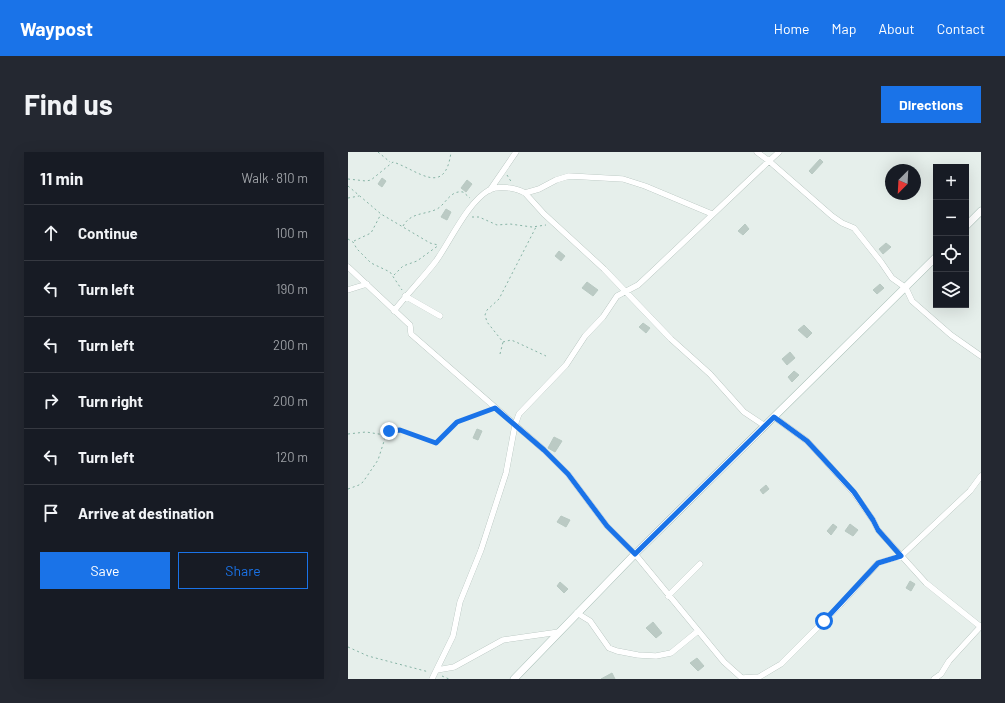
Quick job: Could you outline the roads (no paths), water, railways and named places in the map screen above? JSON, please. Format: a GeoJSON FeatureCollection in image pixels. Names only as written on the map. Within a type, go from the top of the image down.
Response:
{"type":"FeatureCollection","features":[{"type":"Feature","properties":{"kind":"main road"},"geometry":{"type":"LineString","coordinates":[[969,223],[981,211]]}},
{"type":"Feature","properties":{"kind":"main road"},"geometry":{"type":"LineString","coordinates":[[514,679],[635,554],[933,260]]}},
{"type":"Feature","properties":{"kind":"street"},"geometry":{"type":"LineString","coordinates":[[394,311],[434,262],[475,203],[490,190],[516,152]]}},
{"type":"Feature","properties":{"kind":"street"},"geometry":{"type":"LineString","coordinates":[[757,152],[832,216],[842,223],[848,224],[854,228],[882,262],[892,278],[906,288],[912,301],[929,317],[981,356]]}},
{"type":"Feature","properties":{"kind":"street"},"geometry":{"type":"LineString","coordinates":[[435,674],[453,636],[460,602],[481,550],[506,473],[515,424],[524,406],[566,365],[585,336],[603,317],[617,296],[638,284],[677,250],[712,214],[779,152]]}},
{"type":"Feature","properties":{"kind":"street"},"geometry":{"type":"LineString","coordinates":[[525,193],[539,189],[556,180],[569,176],[623,179],[645,186],[712,214]]}},
{"type":"Feature","properties":{"kind":"street"},"geometry":{"type":"LineString","coordinates":[[490,190],[504,188],[520,190],[525,193],[555,225],[574,241],[625,291],[671,339],[710,374],[744,412],[765,426]]}},
{"type":"Feature","properties":{"kind":"street"},"geometry":{"type":"LineString","coordinates":[[348,267],[410,325],[411,334],[515,424],[568,474],[607,526],[635,554],[668,596],[724,662],[742,679],[760,677],[781,664],[878,563],[901,556],[970,491],[981,476]]}},
{"type":"Feature","properties":{"kind":"street"},"geometry":{"type":"LineString","coordinates":[[348,290],[367,284]]}},
{"type":"Feature","properties":{"kind":"street"},"geometry":{"type":"LineString","coordinates":[[405,296],[440,316]]}},
{"type":"Feature","properties":{"kind":"street"},"geometry":{"type":"LineString","coordinates":[[774,417],[807,441],[854,492],[878,530],[926,583],[981,627],[948,661],[941,674],[934,679]]}},
{"type":"Feature","properties":{"kind":"street"},"geometry":{"type":"LineString","coordinates":[[668,596],[700,564]]}},
{"type":"Feature","properties":{"kind":"street"},"geometry":{"type":"LineString","coordinates":[[577,613],[590,621],[610,648],[617,651],[638,655],[656,656],[671,653],[698,631]]}},
{"type":"Feature","properties":{"kind":"street"},"geometry":{"type":"LineString","coordinates":[[435,674],[454,667],[503,640],[559,632]]}}]}
